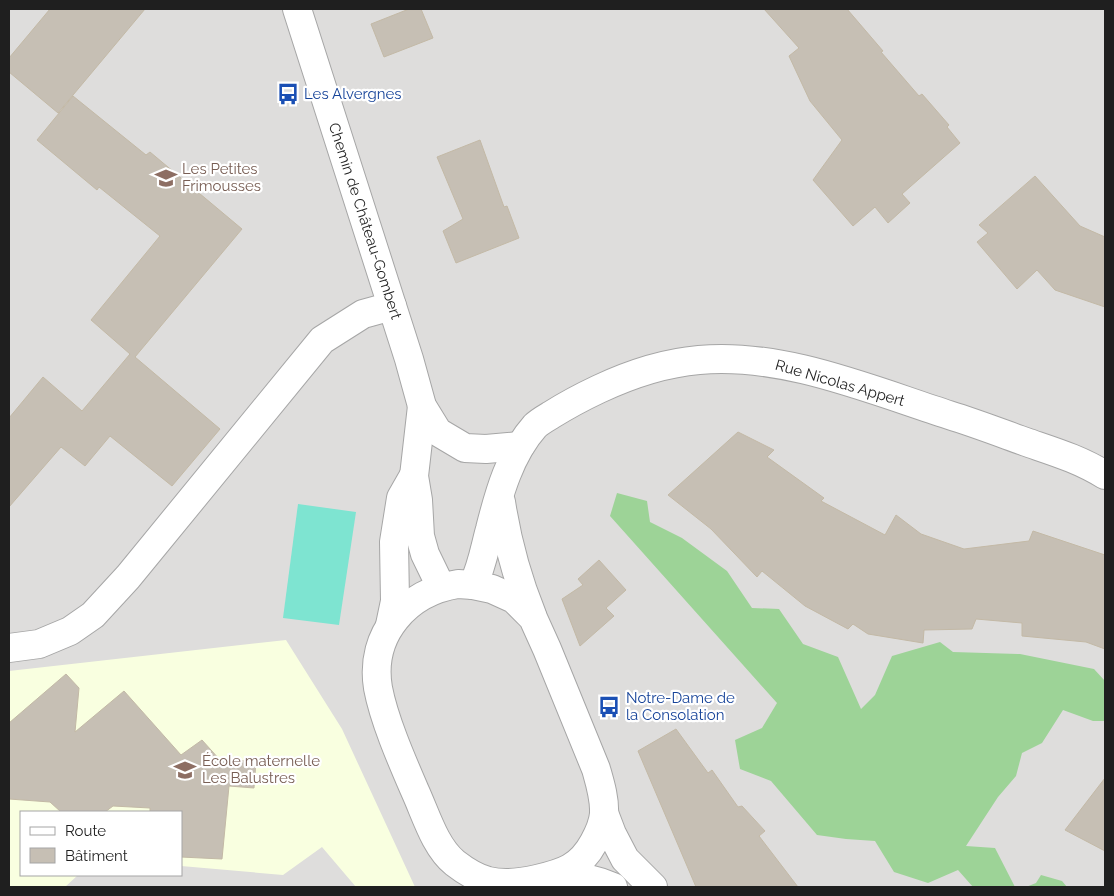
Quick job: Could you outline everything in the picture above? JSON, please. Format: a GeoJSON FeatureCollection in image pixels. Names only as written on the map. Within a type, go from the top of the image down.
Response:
{"type":"FeatureCollection","features":[{"type":"Feature","properties":{"kind":"street","name":"Chemin de Château-Gombert"},"geometry":{"type":"LineString","coordinates":[[297,9],[410,359],[422,406],[438,432],[465,448],[486,449],[520,446]]}},
{"type":"Feature","properties":{"kind":"street"},"geometry":{"type":"LineString","coordinates":[[9,648],[39,644],[70,631],[93,615],[128,577],[322,340],[363,314],[392,306]]}},
{"type":"Feature","properties":{"kind":"street","name":"Rue Nicolas Appert"},"geometry":{"type":"LineString","coordinates":[[473,585],[480,566],[499,494],[507,473],[520,446],[536,424],[574,400],[619,380],[654,368],[680,363],[701,360],[751,360],[787,365],[960,419],[1083,462],[1105,475]]}},
{"type":"Feature","properties":{"kind":"street","name":"Chemin de Château-Gombert"},"geometry":{"type":"LineString","coordinates":[[422,406],[414,476],[418,500],[420,536],[424,554],[441,587]]}},
{"type":"Feature","properties":{"kind":"street","name":"Chemin de Château-Gombert"},"geometry":{"type":"LineString","coordinates":[[390,625],[395,601],[394,550],[401,498],[414,476]]}},
{"type":"Feature","properties":{"kind":"street"},"geometry":{"type":"LineString","coordinates":[[499,494],[510,552],[521,589],[596,769],[601,788],[604,813],[612,834],[626,859],[653,887]]}},
{"type":"Feature","properties":{"kind":"street"},"geometry":{"type":"LineString","coordinates":[[451,887],[445,853],[412,785],[389,725],[378,688],[378,665],[382,646],[390,625],[404,608],[425,594],[441,587],[458,584],[492,589],[514,599],[533,618]]}},
{"type":"Feature","properties":{"kind":"street"},"geometry":{"type":"LineString","coordinates":[[445,853],[468,872],[486,880],[515,885],[558,874],[572,868],[584,858],[598,834],[604,813]]}},
{"type":"Feature","properties":{"kind":"street"},"geometry":{"type":"LineString","coordinates":[[558,874],[600,881],[613,887]]}},
{"type":"Feature","properties":{"kind":"shaded area"},"geometry":{"type":"Polygon","coordinates":[[[9,9],[1105,9],[1105,887],[9,887],[9,9]]]}},
{"type":"Feature","properties":{"kind":"shaded area"},"geometry":{"type":"Polygon","coordinates":[[[298,504],[356,512],[339,625],[283,618],[298,504]]]}},
{"type":"Feature","properties":{"kind":"shaded area","name":"École maternelle Les Balustres"},"geometry":{"type":"Polygon","coordinates":[[[286,640],[342,729],[415,887],[356,887],[322,847],[283,875],[182,866],[182,811],[20,811],[20,876],[77,876],[65,887],[9,887],[9,671],[286,640]]]}},
{"type":"Feature","properties":{"kind":"green space"},"geometry":{"type":"Polygon","coordinates":[[[617,493],[647,501],[650,522],[682,538],[727,571],[752,608],[779,609],[803,644],[838,657],[861,709],[875,695],[892,656],[940,642],[953,652],[1020,654],[1094,669],[1105,681],[1105,721],[1093,721],[1063,710],[1042,743],[1022,753],[1016,776],[998,797],[966,846],[995,848],[1015,887],[973,887],[958,870],[928,883],[894,872],[875,841],[817,835],[771,781],[740,769],[735,740],[762,728],[777,703],[610,516],[617,493]]]}},
{"type":"Feature","properties":{"kind":"green space"},"geometry":{"type":"Polygon","coordinates":[[[1041,875],[1062,881],[1067,887],[1026,887],[1036,883],[1041,875]]]}},
{"type":"Feature","properties":{"kind":"building"},"geometry":{"type":"Polygon","coordinates":[[[50,9],[145,9],[58,113],[9,72],[9,58],[50,9]]]}},
{"type":"Feature","properties":{"kind":"building"},"geometry":{"type":"Polygon","coordinates":[[[409,9],[421,9],[433,38],[384,57],[371,24],[409,9]]]}},
{"type":"Feature","properties":{"kind":"building"},"geometry":{"type":"Polygon","coordinates":[[[764,9],[847,9],[919,96],[922,94],[949,125],[947,127],[960,143],[902,194],[910,203],[888,223],[875,207],[853,226],[813,180],[842,140],[810,101],[789,56],[799,48],[764,9]]]}},
{"type":"Feature","properties":{"kind":"building"},"geometry":{"type":"Polygon","coordinates":[[[73,96],[146,155],[150,152],[242,229],[135,357],[220,429],[172,486],[110,436],[85,466],[61,447],[9,507],[9,418],[43,377],[82,411],[130,354],[91,320],[160,236],[99,187],[97,190],[37,140],[73,96]]]}},
{"type":"Feature","properties":{"kind":"building"},"geometry":{"type":"Polygon","coordinates":[[[480,140],[504,207],[507,206],[519,238],[456,263],[443,231],[463,219],[437,157],[480,140]]]}},
{"type":"Feature","properties":{"kind":"building"},"geometry":{"type":"Polygon","coordinates":[[[1035,176],[1080,226],[1105,237],[1105,307],[1055,290],[1037,270],[1017,289],[977,242],[988,233],[979,225],[1035,176]]]}},
{"type":"Feature","properties":{"kind":"building"},"geometry":{"type":"Polygon","coordinates":[[[738,432],[774,450],[767,457],[824,498],[821,501],[885,535],[896,515],[921,534],[964,549],[1029,541],[1033,531],[1105,555],[1105,649],[1086,642],[1022,636],[1022,623],[976,619],[972,629],[924,630],[923,643],[868,634],[853,624],[848,629],[805,606],[762,571],[757,577],[711,529],[668,495],[738,432]]]}},
{"type":"Feature","properties":{"kind":"building"},"geometry":{"type":"Polygon","coordinates":[[[599,560],[626,590],[606,608],[614,616],[580,646],[562,599],[583,585],[578,579],[599,560]]]}},
{"type":"Feature","properties":{"kind":"building"},"geometry":{"type":"Polygon","coordinates":[[[66,674],[79,688],[75,732],[124,691],[181,755],[202,740],[220,760],[256,761],[254,788],[229,786],[222,859],[182,857],[182,811],[150,811],[150,808],[113,806],[106,811],[60,811],[50,802],[9,799],[9,723],[66,674]]]}},
{"type":"Feature","properties":{"kind":"building"},"geometry":{"type":"Polygon","coordinates":[[[676,729],[708,773],[712,770],[738,807],[742,806],[765,831],[759,836],[798,887],[696,887],[638,751],[676,729]]]}},
{"type":"Feature","properties":{"kind":"building"},"geometry":{"type":"Polygon","coordinates":[[[1105,778],[1105,851],[1065,830],[1105,778]]]}},
{"type":"Feature","properties":{"kind":"place","name":"Les Alvergnes"},"geometry":{"type":"Point","coordinates":[288,94]}},
{"type":"Feature","properties":{"kind":"place","name":"Les Petites Frimousses"},"geometry":{"type":"Point","coordinates":[166,178]}},
{"type":"Feature","properties":{"kind":"place","name":"Notre-Dame de la Consolation"},"geometry":{"type":"Point","coordinates":[609,707]}},
{"type":"Feature","properties":{"kind":"place","name":"École maternelle Les Balustres"},"geometry":{"type":"Point","coordinates":[185,770]}}]}
